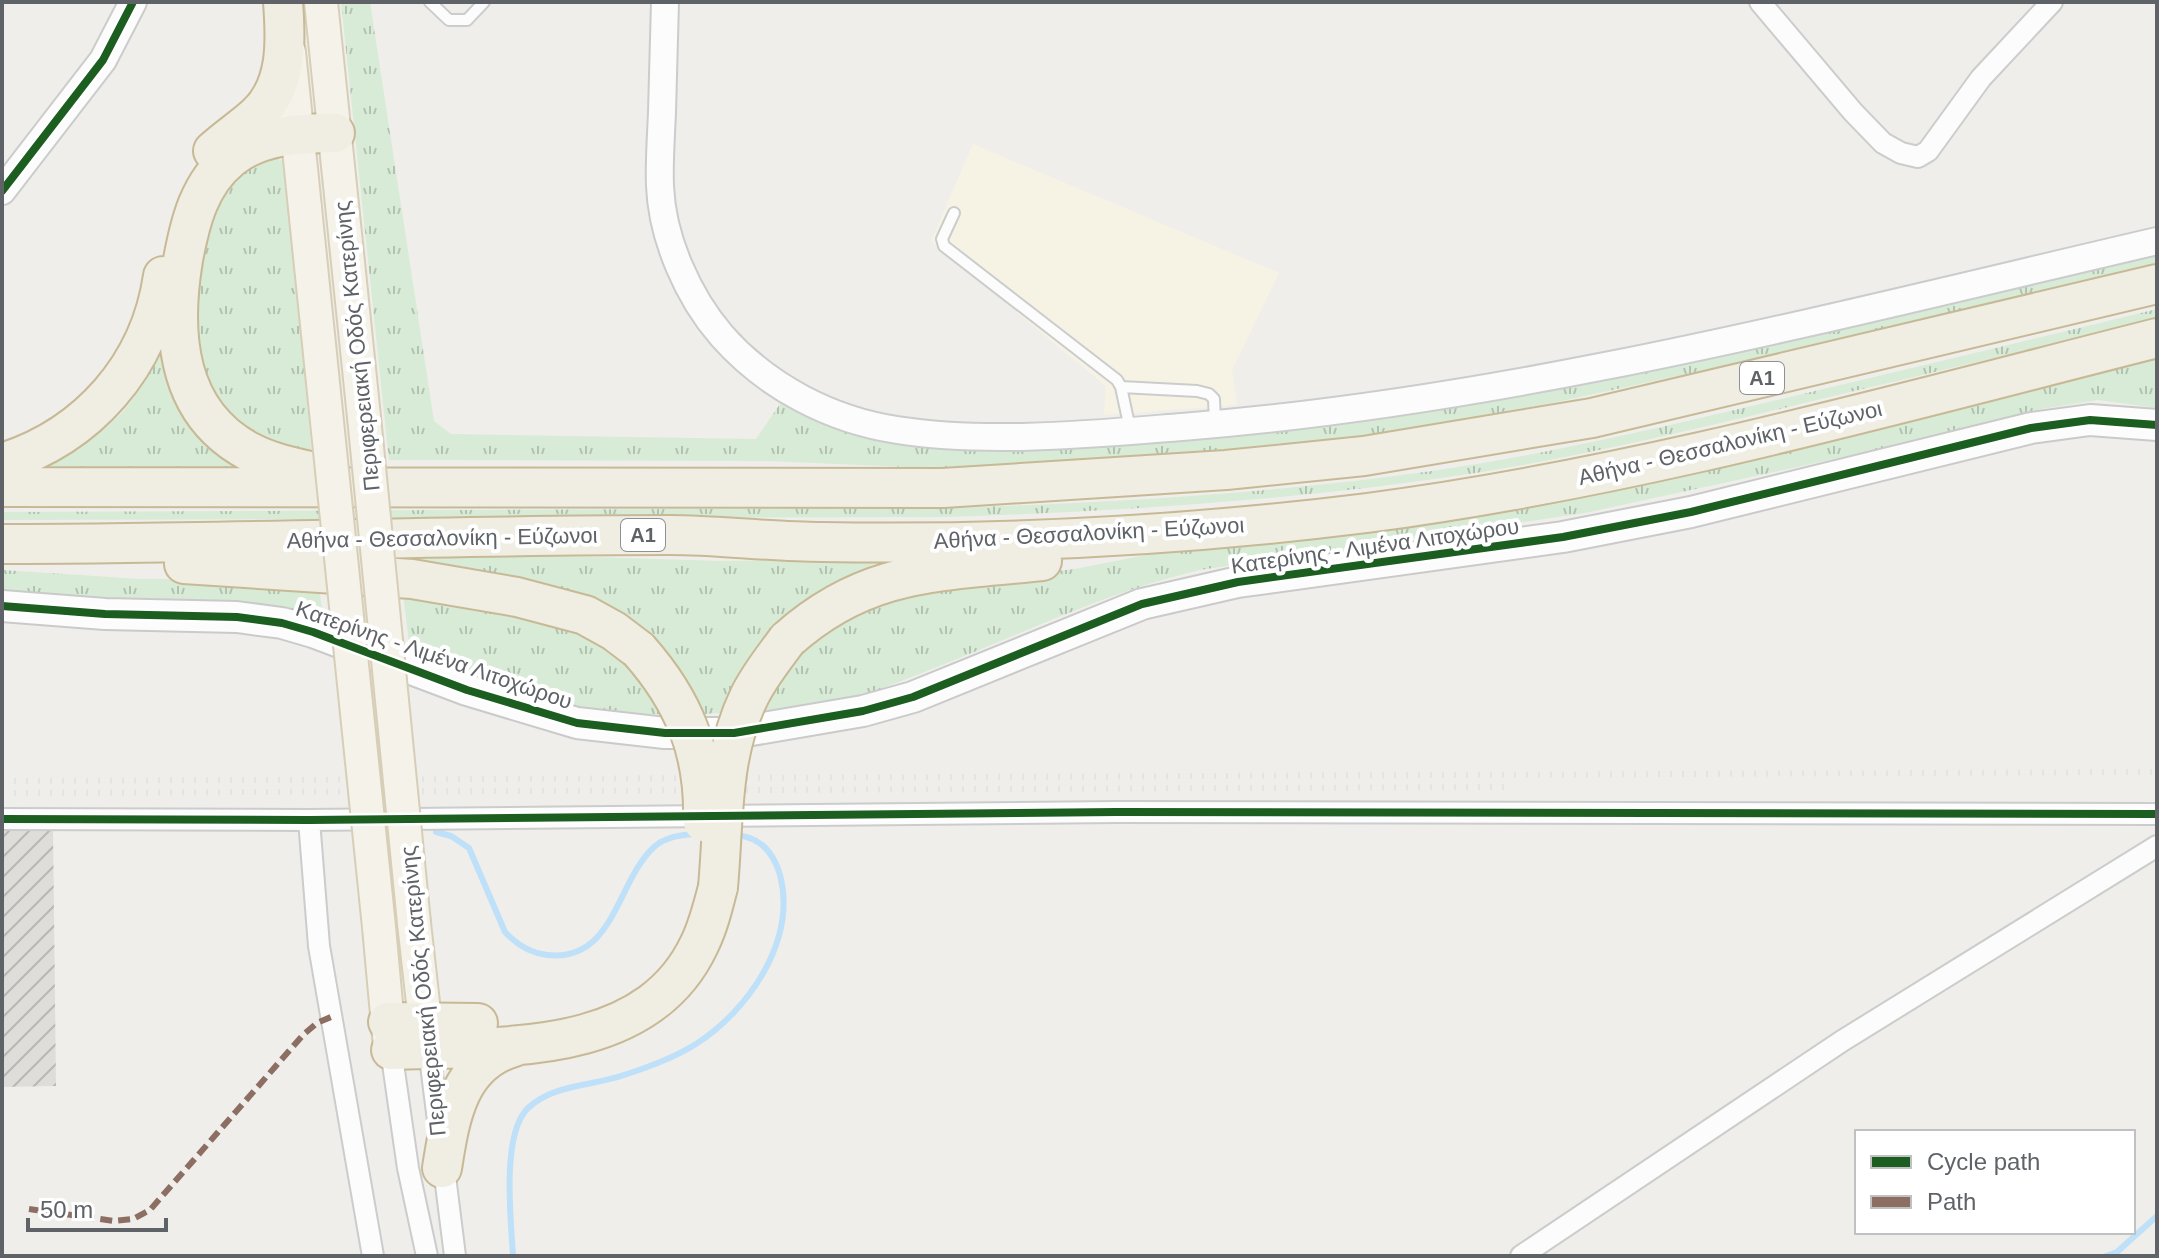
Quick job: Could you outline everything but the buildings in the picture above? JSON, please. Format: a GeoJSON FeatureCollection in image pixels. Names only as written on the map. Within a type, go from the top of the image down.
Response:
{"type":"FeatureCollection","features":[{"type":"Feature","properties":{"kind":"highway"},"geometry":{"type":"LineString","coordinates":[[2,463],[61,437],[92,412],[121,382],[144,345],[156,313],[168,246],[185,189],[202,163],[257,115],[271,98],[280,79],[284,55],[283,2]]}},
{"type":"Feature","properties":{"kind":"highway"},"geometry":{"type":"LineString","coordinates":[[239,128],[258,118],[334,122]]}},
{"type":"Feature","properties":{"kind":"highway"},"geometry":{"type":"LineString","coordinates":[[296,122],[234,156],[215,173],[200,196],[191,222],[176,318],[184,374],[211,420],[229,438],[250,452],[308,470],[409,486]]}},
{"type":"Feature","properties":{"kind":"highway","name":"Α1"},"geometry":{"type":"LineString","coordinates":[[2,487],[943,488],[1226,470],[1364,456],[1592,418],[2157,284]]}},
{"type":"Feature","properties":{"kind":"highway","name":"Αθήνα - Θεσσαλονίκη - Εύζωνοι"},"geometry":{"type":"LineString","coordinates":[[2,544],[618,535],[820,542],[949,541],[1090,536],[1233,526],[1382,511],[1606,473],[1833,420],[2157,338]]}},
{"type":"Feature","properties":{"kind":"highway"},"geometry":{"type":"LineString","coordinates":[[442,1168],[459,1091],[475,1069],[492,1055],[510,1047],[569,1039],[632,1017],[662,995],[682,972],[698,948],[736,729],[749,697],[787,640],[826,608],[892,579],[1170,545],[1233,526]]}},
{"type":"Feature","properties":{"kind":"highway"},"geometry":{"type":"LineString","coordinates":[[53,544],[145,561],[412,579],[517,597],[585,615],[639,650],[662,676],[688,725],[697,754],[708,885],[666,960],[648,981],[620,1001],[593,1013],[565,1020],[505,1024],[427,1035]]}},
{"type":"Feature","properties":{"kind":"highway"},"geometry":{"type":"LineString","coordinates":[[389,1036],[427,1035],[532,1043]]}},
{"type":"Feature","properties":{"kind":"main road","name":"Περιφερειακή Οδός Κατερίνης"},"geometry":{"type":"LineString","coordinates":[[283,2],[389,1036]]}},
{"type":"Feature","properties":{"kind":"main road","name":"Περιφερειακή Οδός Κατερίνης"},"geometry":{"type":"LineString","coordinates":[[321,2],[427,1035]]}},
{"type":"Feature","properties":{"kind":"main road","name":"Κατερίνης - Λιμένα Λιτοχώρου"},"geometry":{"type":"LineString","coordinates":[[2,606],[105,614],[237,617],[282,623],[467,690],[577,723],[665,733],[734,733],[863,711],[913,697],[1142,604],[1238,582],[1563,537],[1691,512],[2031,428],[2090,420],[2157,425]]}},
{"type":"Feature","properties":{"kind":"street"},"geometry":{"type":"LineString","coordinates":[[2,191],[103,60],[133,2]]}},
{"type":"Feature","properties":{"kind":"street"},"geometry":{"type":"LineString","coordinates":[[665,2],[660,188],[668,237],[685,277],[722,336],[744,357],[799,397],[863,422],[897,430],[948,435],[1130,431],[1344,409],[1589,369],[1843,316],[2157,241]]}},
{"type":"Feature","properties":{"kind":"street"},"geometry":{"type":"LineString","coordinates":[[1760,2],[1883,143],[1901,153],[1918,157],[1934,144],[1981,78],[2052,2]]}},
{"type":"Feature","properties":{"kind":"street"},"geometry":{"type":"LineString","coordinates":[[2,819],[309,820],[1117,812],[2157,814]]}},
{"type":"Feature","properties":{"kind":"street"},"geometry":{"type":"LineString","coordinates":[[309,820],[319,946],[373,1256]]}},
{"type":"Feature","properties":{"kind":"street"},"geometry":{"type":"LineString","coordinates":[[1521,1256],[1842,1041],[2157,846]]}},
{"type":"Feature","properties":{"kind":"street","name":"Περιφερειακή Οδός Κατερίνης"},"geometry":{"type":"LineString","coordinates":[[427,1035],[455,1256]]}},
{"type":"Feature","properties":{"kind":"street"},"geometry":{"type":"LineString","coordinates":[[389,1036],[408,1168],[427,1256]]}},
{"type":"Feature","properties":{"kind":"lane"},"geometry":{"type":"LineString","coordinates":[[430,2],[449,20],[467,20],[484,2]]}},
{"type":"Feature","properties":{"kind":"lane"},"geometry":{"type":"LineString","coordinates":[[954,213],[942,239],[944,246],[1117,380],[1130,431]]}},
{"type":"Feature","properties":{"kind":"lane"},"geometry":{"type":"LineString","coordinates":[[1121,387],[1209,394],[1214,399],[1215,424]]}},
{"type":"Feature","properties":{"kind":"shaded area"},"geometry":{"type":"Polygon","coordinates":[[[973,144],[1279,273],[1232,370],[1237,405],[1104,415],[1106,386],[931,241],[973,144]]]}},
{"type":"Feature","properties":{"kind":"shaded area"},"geometry":{"type":"Polygon","coordinates":[[[2,830],[53,830],[56,1086],[2,1087],[2,830]]]}},
{"type":"Feature","properties":{"kind":"green space"},"geometry":{"type":"Polygon","coordinates":[[[341,2],[370,2],[434,421],[451,434],[756,439],[784,398],[819,416],[1150,438],[2157,252],[2157,264],[1838,341],[1562,401],[1435,425],[1303,444],[1211,454],[955,469],[766,461],[389,460],[341,2]]]}},
{"type":"Feature","properties":{"kind":"green space"},"geometry":{"type":"Polygon","coordinates":[[[274,156],[285,163],[312,456],[247,439],[203,392],[191,268],[228,172],[274,156]]]}},
{"type":"Feature","properties":{"kind":"green space"},"geometry":{"type":"Polygon","coordinates":[[[2157,309],[2157,319],[1640,442],[1482,472],[1282,497],[1148,508],[947,517],[2,520],[2,512],[948,508],[1149,499],[1283,488],[1417,473],[1566,447],[1732,411],[2157,309]]]}},
{"type":"Feature","properties":{"kind":"green space"},"geometry":{"type":"Polygon","coordinates":[[[161,347],[170,388],[187,422],[213,450],[247,474],[31,473],[92,438],[120,415],[140,387],[153,351],[161,347]]]}},
{"type":"Feature","properties":{"kind":"green space"},"geometry":{"type":"Polygon","coordinates":[[[2157,355],[2157,408],[2098,400],[2041,409],[1917,441],[1585,513],[1200,570],[1135,588],[864,694],[806,707],[763,710],[771,692],[813,635],[905,587],[1075,569],[2157,355]]]}},
{"type":"Feature","properties":{"kind":"green space"},"geometry":{"type":"Polygon","coordinates":[[[404,551],[719,561],[912,559],[872,565],[824,592],[738,678],[721,713],[703,714],[664,653],[404,563],[404,551]]]}},
{"type":"Feature","properties":{"kind":"green space"},"geometry":{"type":"Polygon","coordinates":[[[2,570],[141,579],[234,579],[319,585],[323,618],[244,604],[204,601],[2,600],[2,570]]]}},
{"type":"Feature","properties":{"kind":"green space"},"geometry":{"type":"Polygon","coordinates":[[[402,586],[481,598],[617,645],[665,714],[600,711],[535,696],[410,651],[402,586]]]}},
{"type":"Feature","properties":{"kind":"waterway"},"geometry":{"type":"LineString","coordinates":[[436,832],[451,836],[469,848],[505,932],[524,948],[547,955],[570,954],[587,946],[612,917],[641,862],[654,847],[668,839],[695,834]]}},
{"type":"Feature","properties":{"kind":"waterway"},"geometry":{"type":"LineString","coordinates":[[513,1256],[511,1157],[514,1137],[528,1108],[549,1094],[612,1079],[688,1049],[716,1030],[734,1012],[764,971],[782,924],[780,875],[763,846],[750,838],[734,835]]}},
{"type":"Feature","properties":{"kind":"waterway"},"geometry":{"type":"LineString","coordinates":[[2106,1256],[2117,1252],[2157,1216]]}},
{"type":"Feature","properties":{"kind":"railway"},"geometry":{"type":"LineString","coordinates":[[2,781],[2157,772]]}},
{"type":"Feature","properties":{"kind":"railway"},"geometry":{"type":"LineString","coordinates":[[2,793],[1506,787]]}},
{"type":"Feature","properties":{"kind":"marked path"},"geometry":{"type":"LineString","coordinates":[[29,1209],[114,1221],[133,1219],[150,1210],[303,1035],[317,1023],[331,1017]]}},
{"type":"Feature","properties":{"kind":"cycle path"},"geometry":{"type":"LineString","coordinates":[[2,191],[103,60],[133,2]]}},
{"type":"Feature","properties":{"kind":"cycle path"},"geometry":{"type":"LineString","coordinates":[[2,606],[105,614],[237,617],[282,623],[467,690],[577,723],[665,733],[734,733],[863,711],[913,697],[1142,604],[1238,582],[1563,537],[1691,512],[2031,428],[2090,420],[2157,425]]}},
{"type":"Feature","properties":{"kind":"cycle path"},"geometry":{"type":"LineString","coordinates":[[2,819],[309,820],[1117,812],[2157,814]]}}]}
